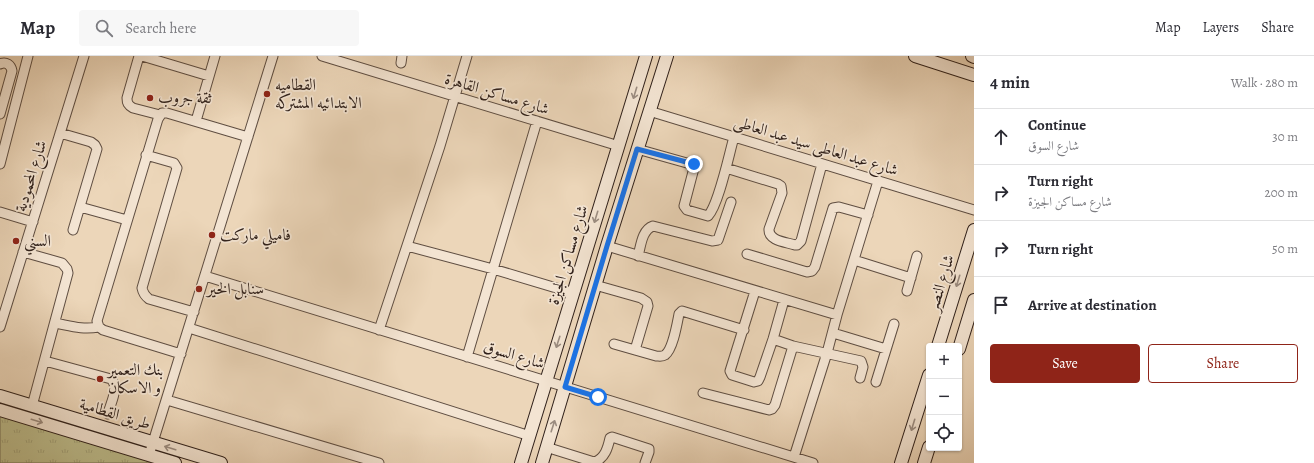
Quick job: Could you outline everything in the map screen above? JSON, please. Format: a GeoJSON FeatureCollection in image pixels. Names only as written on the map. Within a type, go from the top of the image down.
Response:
{"type":"FeatureCollection","features":[{"type":"Feature","properties":{"kind":"street"},"geometry":{"type":"LineString","coordinates":[[0,164],[28,56]]}},
{"type":"Feature","properties":{"kind":"street","name":"شارع المحمودية"},"geometry":{"type":"LineString","coordinates":[[0,327],[84,56]]}},
{"type":"Feature","properties":{"kind":"street"},"geometry":{"type":"LineString","coordinates":[[139,56],[127,98],[129,106],[160,115],[167,113],[248,137]]}},
{"type":"Feature","properties":{"kind":"street"},"geometry":{"type":"LineString","coordinates":[[142,56],[209,76]]}},
{"type":"Feature","properties":{"kind":"street"},"geometry":{"type":"LineString","coordinates":[[196,121],[215,56]]}},
{"type":"Feature","properties":{"kind":"street"},"geometry":{"type":"LineString","coordinates":[[149,455],[274,56]]}},
{"type":"Feature","properties":{"kind":"street","name":"شارع مساكن القاهرة"},"geometry":{"type":"LineString","coordinates":[[323,56],[619,146]]}},
{"type":"Feature","properties":{"kind":"street"},"geometry":{"type":"LineString","coordinates":[[379,330],[440,146],[467,56]]}},
{"type":"Feature","properties":{"kind":"street","name":"شارع مساكن الجيزة"},"geometry":{"type":"LineString","coordinates":[[521,463],[646,56]]}},
{"type":"Feature","properties":{"kind":"street"},"geometry":{"type":"LineString","coordinates":[[542,463],[595,285],[667,56]]}},
{"type":"Feature","properties":{"kind":"street"},"geometry":{"type":"LineString","coordinates":[[915,56],[974,75]]}},
{"type":"Feature","properties":{"kind":"street"},"geometry":{"type":"LineString","coordinates":[[0,64],[5,63],[10,65],[12,71],[0,114]]}},
{"type":"Feature","properties":{"kind":"street","name":"شارع عبد العاطى سيد عبد العاطى"},"geometry":{"type":"LineString","coordinates":[[649,111],[974,210]]}},
{"type":"Feature","properties":{"kind":"street"},"geometry":{"type":"LineString","coordinates":[[160,115],[146,155],[97,317],[97,324],[104,330],[181,354]]}},
{"type":"Feature","properties":{"kind":"street"},"geometry":{"type":"LineString","coordinates":[[467,356],[537,121]]}},
{"type":"Feature","properties":{"kind":"street"},"geometry":{"type":"LineString","coordinates":[[60,133],[91,142],[96,147],[73,230]]}},
{"type":"Feature","properties":{"kind":"street"},"geometry":{"type":"LineString","coordinates":[[637,149],[694,164],[684,206],[687,210],[706,216],[711,212],[726,168],[734,137]]}},
{"type":"Feature","properties":{"kind":"street"},"geometry":{"type":"LineString","coordinates":[[146,155],[174,163],[178,168],[142,288],[144,294],[149,299],[194,312]]}},
{"type":"Feature","properties":{"kind":"street"},"geometry":{"type":"LineString","coordinates":[[726,168],[781,186],[782,193],[769,229],[769,234],[772,238],[797,245],[801,241],[822,164]]}},
{"type":"Feature","properties":{"kind":"street"},"geometry":{"type":"LineString","coordinates":[[794,457],[827,353],[837,315],[878,181]]}},
{"type":"Feature","properties":{"kind":"street"},"geometry":{"type":"LineString","coordinates":[[638,256],[645,232],[653,226],[712,241],[718,240],[731,202]]}},
{"type":"Feature","properties":{"kind":"street"},"geometry":{"type":"LineString","coordinates":[[80,207],[127,220]]}},
{"type":"Feature","properties":{"kind":"street"},"geometry":{"type":"LineString","coordinates":[[747,254],[807,272],[812,271],[815,267],[833,208],[839,207],[868,215]]}},
{"type":"Feature","properties":{"kind":"street"},"geometry":{"type":"LineString","coordinates":[[0,212],[33,222]]}},
{"type":"Feature","properties":{"kind":"street","name":"شارع النصر"},"geometry":{"type":"LineString","coordinates":[[939,343],[974,230]]}},
{"type":"Feature","properties":{"kind":"street"},"geometry":{"type":"LineString","coordinates":[[407,246],[493,269],[573,293]]}},
{"type":"Feature","properties":{"kind":"street"},"geometry":{"type":"LineString","coordinates":[[607,246],[837,315]]}},
{"type":"Feature","properties":{"kind":"street"},"geometry":{"type":"LineString","coordinates":[[23,252],[62,263],[68,269],[32,406]]}},
{"type":"Feature","properties":{"kind":"street"},"geometry":{"type":"LineString","coordinates":[[907,291],[917,256]]}},
{"type":"Feature","properties":{"kind":"street"},"geometry":{"type":"LineString","coordinates":[[854,260],[911,278]]}},
{"type":"Feature","properties":{"kind":"street","name":"شارع السوق"},"geometry":{"type":"LineString","coordinates":[[205,276],[813,463]]}},
{"type":"Feature","properties":{"kind":"street"},"geometry":{"type":"LineString","coordinates":[[595,285],[641,298],[647,302],[648,306],[635,350]]}},
{"type":"Feature","properties":{"kind":"street"},"geometry":{"type":"LineString","coordinates":[[756,291],[730,372],[732,375],[754,382],[758,381],[773,339],[784,300]]}},
{"type":"Feature","properties":{"kind":"street"},"geometry":{"type":"LineString","coordinates":[[961,343],[974,300]]}},
{"type":"Feature","properties":{"kind":"street"},"geometry":{"type":"LineString","coordinates":[[614,344],[656,356],[665,356],[670,348],[679,314],[682,311],[744,330]]}},
{"type":"Feature","properties":{"kind":"street"},"geometry":{"type":"LineString","coordinates":[[54,323],[81,329],[99,327]]}},
{"type":"Feature","properties":{"kind":"street"},"geometry":{"type":"LineString","coordinates":[[876,382],[894,324]]}},
{"type":"Feature","properties":{"kind":"street"},"geometry":{"type":"LineString","coordinates":[[189,328],[530,436]]}},
{"type":"Feature","properties":{"kind":"street"},"geometry":{"type":"LineString","coordinates":[[833,333],[886,349]]}},
{"type":"Feature","properties":{"kind":"street"},"geometry":{"type":"LineString","coordinates":[[773,339],[793,346],[861,362],[863,367],[860,378]]}},
{"type":"Feature","properties":{"kind":"street"},"geometry":{"type":"LineString","coordinates":[[703,393],[769,410],[772,409],[775,405],[793,346]]}},
{"type":"Feature","properties":{"kind":"street"},"geometry":{"type":"LineString","coordinates":[[44,361],[111,379],[114,382],[115,389],[108,414]]}},
{"type":"Feature","properties":{"kind":"street"},"geometry":{"type":"LineString","coordinates":[[901,463],[928,379]]}},
{"type":"Feature","properties":{"kind":"street","name":"طريق القطامية"},"geometry":{"type":"LineString","coordinates":[[0,396],[221,463]]}},
{"type":"Feature","properties":{"kind":"street"},"geometry":{"type":"LineString","coordinates":[[167,400],[379,463]]}},
{"type":"Feature","properties":{"kind":"street","name":"طريق القطامية"},"geometry":{"type":"LineString","coordinates":[[0,410],[175,463]]}},
{"type":"Feature","properties":{"kind":"street"},"geometry":{"type":"LineString","coordinates":[[546,447],[594,462],[601,459],[610,438],[612,437],[649,449],[645,463]]}},
{"type":"Feature","properties":{"kind":"street"},"geometry":{"type":"LineString","coordinates":[[924,463],[928,451]]}},
{"type":"Feature","properties":{"kind":"green space"},"geometry":{"type":"Polygon","coordinates":[[[0,412],[166,463],[0,463],[0,412]]]}},
{"type":"Feature","properties":{"kind":"place","name":"القطاميه الابتدائيه المشتركه"},"geometry":{"type":"Point","coordinates":[267,94]}},
{"type":"Feature","properties":{"kind":"place","name":"ثقة جروب"},"geometry":{"type":"Point","coordinates":[150,98]}},
{"type":"Feature","properties":{"kind":"place","name":"فاميلي ماركت"},"geometry":{"type":"Point","coordinates":[212,235]}},
{"type":"Feature","properties":{"kind":"place","name":"السني"},"geometry":{"type":"Point","coordinates":[16,241]}},
{"type":"Feature","properties":{"kind":"place","name":"سنابل الخير"},"geometry":{"type":"Point","coordinates":[199,289]}},
{"type":"Feature","properties":{"kind":"place","name":"بنك التعمير و الاسكان"},"geometry":{"type":"Point","coordinates":[100,379]}},
{"type":"Feature","properties":{"kind":"route"},"geometry":{"type":"LineString","coordinates":[[598,397],[565,387],[637,149],[694,164]]}}]}
